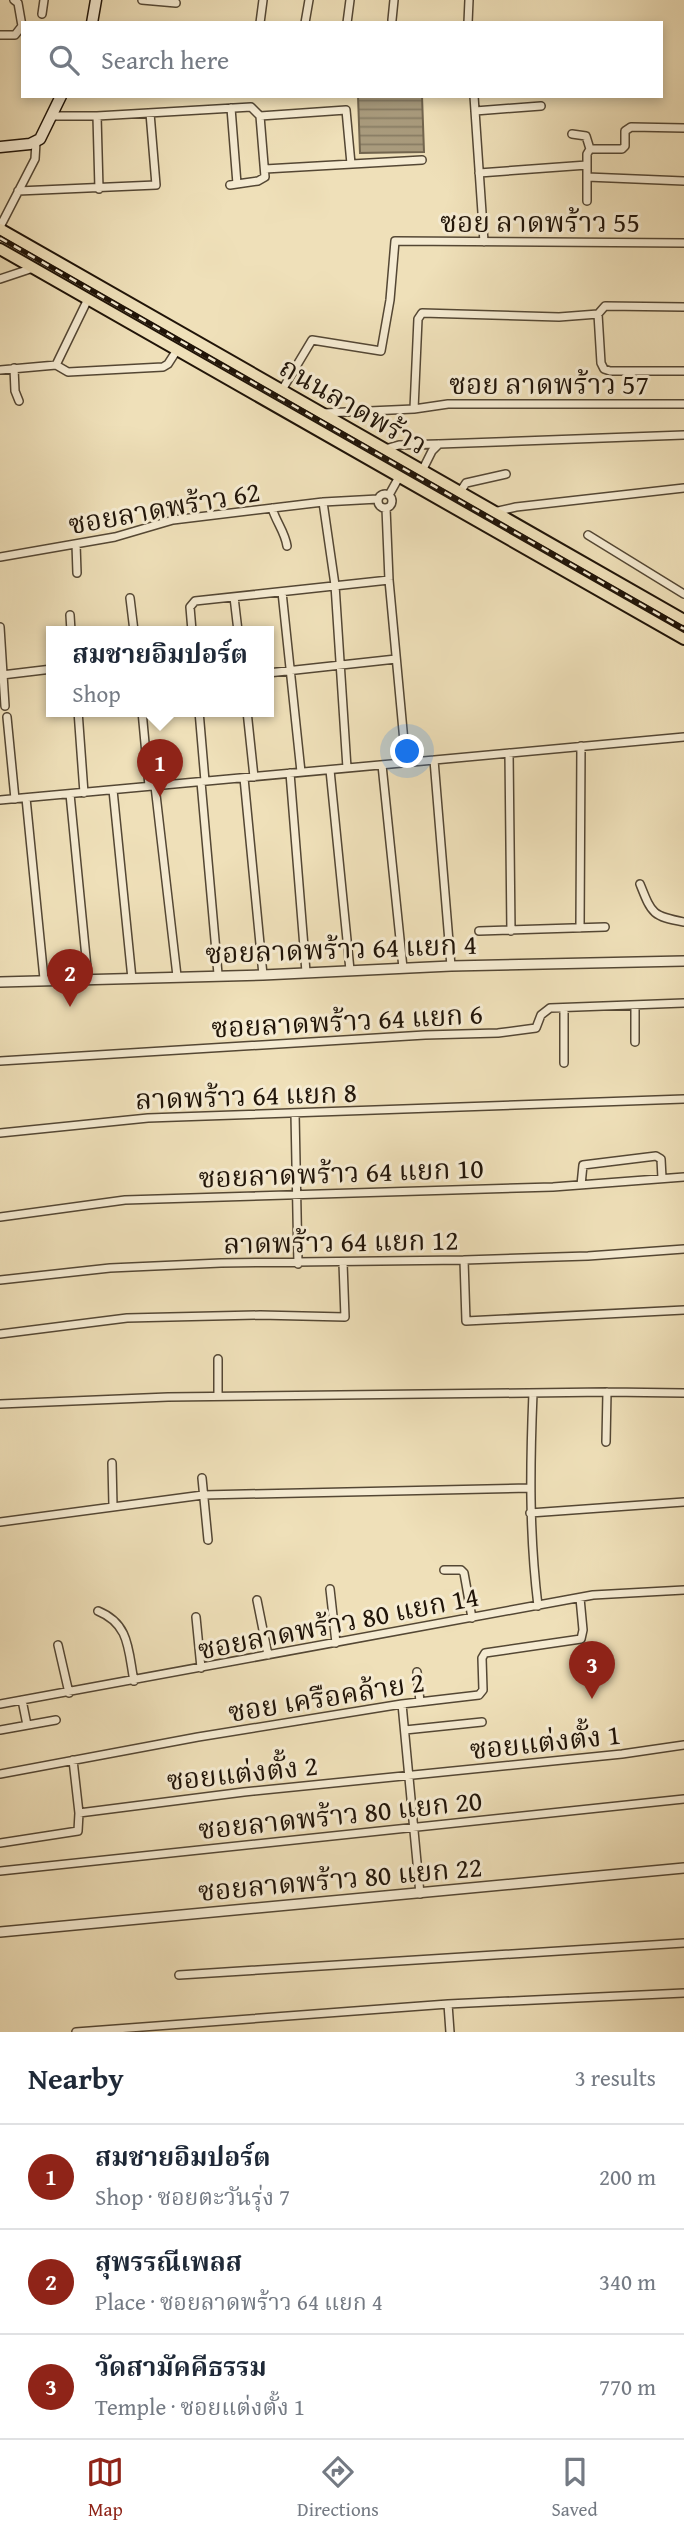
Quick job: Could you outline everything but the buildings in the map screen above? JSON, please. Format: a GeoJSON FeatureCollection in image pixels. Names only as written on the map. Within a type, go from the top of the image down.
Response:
{"type":"FeatureCollection","features":[{"type":"Feature","properties":{"kind":"main road"},"geometry":{"type":"LineString","coordinates":[[92,21],[96,0]]}},
{"type":"Feature","properties":{"kind":"main road"},"geometry":{"type":"LineString","coordinates":[[0,147],[36,142],[44,134],[60,98]]}},
{"type":"Feature","properties":{"kind":"main road","name":"ถนนลาดพร้าว"},"geometry":{"type":"LineString","coordinates":[[0,228],[684,620]]}},
{"type":"Feature","properties":{"kind":"main road","name":"ถนนลาดพร้าว"},"geometry":{"type":"LineString","coordinates":[[0,249],[684,639]]}},
{"type":"Feature","properties":{"kind":"main road"},"geometry":{"type":"LineString","coordinates":[[273,404],[282,390]]}},
{"type":"Feature","properties":{"kind":"street"},"geometry":{"type":"LineString","coordinates":[[14,0],[18,3],[21,21]]}},
{"type":"Feature","properties":{"kind":"street"},"geometry":{"type":"LineString","coordinates":[[42,14],[44,0]]}},
{"type":"Feature","properties":{"kind":"street"},"geometry":{"type":"LineString","coordinates":[[142,0],[176,3]]}},
{"type":"Feature","properties":{"kind":"street"},"geometry":{"type":"LineString","coordinates":[[260,21],[263,0]]}},
{"type":"Feature","properties":{"kind":"street"},"geometry":{"type":"LineString","coordinates":[[305,21],[309,0]]}},
{"type":"Feature","properties":{"kind":"street"},"geometry":{"type":"LineString","coordinates":[[347,21],[350,0]]}},
{"type":"Feature","properties":{"kind":"street"},"geometry":{"type":"LineString","coordinates":[[392,20],[394,0]]}},
{"type":"Feature","properties":{"kind":"street"},"geometry":{"type":"LineString","coordinates":[[468,21],[469,0]]}},
{"type":"Feature","properties":{"kind":"street"},"geometry":{"type":"LineString","coordinates":[[0,35],[15,35],[21,27]]}},
{"type":"Feature","properties":{"kind":"street"},"geometry":{"type":"LineString","coordinates":[[231,108],[234,185],[262,179],[265,169],[260,116],[251,107],[251,98]]}},
{"type":"Feature","properties":{"kind":"street"},"geometry":{"type":"LineString","coordinates":[[474,98],[484,242]]}},
{"type":"Feature","properties":{"kind":"street"},"geometry":{"type":"LineString","coordinates":[[475,111],[541,106]]}},
{"type":"Feature","properties":{"kind":"street"},"geometry":{"type":"LineString","coordinates":[[52,116],[251,107]]}},
{"type":"Feature","properties":{"kind":"street"},"geometry":{"type":"LineString","coordinates":[[260,116],[346,110],[351,164]]}},
{"type":"Feature","properties":{"kind":"street"},"geometry":{"type":"LineString","coordinates":[[18,191],[156,185],[150,113]]}},
{"type":"Feature","properties":{"kind":"street"},"geometry":{"type":"LineString","coordinates":[[97,116],[99,189]]}},
{"type":"Feature","properties":{"kind":"street"},"geometry":{"type":"LineString","coordinates":[[590,149],[622,149],[625,146],[625,131],[631,127],[684,128]]}},
{"type":"Feature","properties":{"kind":"street"},"geometry":{"type":"LineString","coordinates":[[572,134],[586,136],[590,149],[587,201]]}},
{"type":"Feature","properties":{"kind":"street"},"geometry":{"type":"LineString","coordinates":[[0,228],[35,159],[36,142]]}},
{"type":"Feature","properties":{"kind":"street"},"geometry":{"type":"LineString","coordinates":[[265,169],[422,160]]}},
{"type":"Feature","properties":{"kind":"street"},"geometry":{"type":"LineString","coordinates":[[479,173],[587,165]]}},
{"type":"Feature","properties":{"kind":"street"},"geometry":{"type":"LineString","coordinates":[[587,177],[684,181]]}},
{"type":"Feature","properties":{"kind":"street","name":"ซอย ลาดพร้าว 55"},"geometry":{"type":"LineString","coordinates":[[282,390],[312,340],[381,351],[390,300],[395,241],[684,243]]}},
{"type":"Feature","properties":{"kind":"street"},"geometry":{"type":"LineString","coordinates":[[0,279],[33,268]]}},
{"type":"Feature","properties":{"kind":"street"},"geometry":{"type":"LineString","coordinates":[[56,365],[88,299]]}},
{"type":"Feature","properties":{"kind":"street","name":"ซอย ลาดพร้าว 57"},"geometry":{"type":"LineString","coordinates":[[414,409],[418,319],[422,313],[559,317],[598,314],[605,306],[684,307]]}},
{"type":"Feature","properties":{"kind":"street","name":"ซอย ลาดพร้าว 57"},"geometry":{"type":"LineString","coordinates":[[598,314],[601,363],[604,369],[684,371]]}},
{"type":"Feature","properties":{"kind":"street"},"geometry":{"type":"LineString","coordinates":[[0,370],[56,365],[68,372],[163,367],[168,364],[177,349]]}},
{"type":"Feature","properties":{"kind":"street"},"geometry":{"type":"LineString","coordinates":[[14,368],[15,391],[19,401]]}},
{"type":"Feature","properties":{"kind":"street","name":"ซอย ลาดพร้าว 57"},"geometry":{"type":"LineString","coordinates":[[324,414],[414,409],[448,404],[684,404]]}},
{"type":"Feature","properties":{"kind":"street"},"geometry":{"type":"LineString","coordinates":[[385,449],[399,445],[684,435]]}},
{"type":"Feature","properties":{"kind":"street"},"geometry":{"type":"LineString","coordinates":[[422,471],[432,451],[439,444]]}},
{"type":"Feature","properties":{"kind":"street"},"geometry":{"type":"LineString","coordinates":[[460,492],[466,483],[506,474]]}},
{"type":"Feature","properties":{"kind":"street"},"geometry":{"type":"LineString","coordinates":[[399,477],[389,495],[392,502],[386,508],[389,580],[406,763]]}},
{"type":"Feature","properties":{"kind":"street"},"geometry":{"type":"LineString","coordinates":[[494,512],[516,507],[684,488]]}},
{"type":"Feature","properties":{"kind":"street","name":"ซอยลาดพร้าว 62"},"geometry":{"type":"LineString","coordinates":[[0,557],[115,537],[173,520],[323,502],[378,499],[382,494],[389,495]]}},
{"type":"Feature","properties":{"kind":"street"},"geometry":{"type":"LineString","coordinates":[[378,499],[379,506],[386,508]]}},
{"type":"Feature","properties":{"kind":"street"},"geometry":{"type":"LineString","coordinates":[[323,502],[335,585],[347,768]]}},
{"type":"Feature","properties":{"kind":"street"},"geometry":{"type":"LineString","coordinates":[[272,508],[276,524],[285,534],[287,546]]}},
{"type":"Feature","properties":{"kind":"street"},"geometry":{"type":"LineString","coordinates":[[588,535],[684,594]]}},
{"type":"Feature","properties":{"kind":"street"},"geometry":{"type":"LineString","coordinates":[[76,544],[78,573]]}},
{"type":"Feature","properties":{"kind":"street"},"geometry":{"type":"LineString","coordinates":[[192,626],[191,603],[389,580]]}},
{"type":"Feature","properties":{"kind":"street"},"geometry":{"type":"LineString","coordinates":[[282,592],[301,772]]}},
{"type":"Feature","properties":{"kind":"street"},"geometry":{"type":"LineString","coordinates":[[234,597],[237,626]]}},
{"type":"Feature","properties":{"kind":"street"},"geometry":{"type":"LineString","coordinates":[[130,598],[133,626]]}},
{"type":"Feature","properties":{"kind":"street"},"geometry":{"type":"LineString","coordinates":[[70,615],[71,626]]}},
{"type":"Feature","properties":{"kind":"street"},"geometry":{"type":"LineString","coordinates":[[0,627],[5,706]]}},
{"type":"Feature","properties":{"kind":"street"},"geometry":{"type":"LineString","coordinates":[[274,672],[396,659]]}},
{"type":"Feature","properties":{"kind":"street"},"geometry":{"type":"LineString","coordinates":[[2,675],[46,670]]}},
{"type":"Feature","properties":{"kind":"street"},"geometry":{"type":"LineString","coordinates":[[7,717],[15,799]]}},
{"type":"Feature","properties":{"kind":"street"},"geometry":{"type":"LineString","coordinates":[[78,717],[84,793]]}},
{"type":"Feature","properties":{"kind":"street"},"geometry":{"type":"LineString","coordinates":[[143,717],[177,976]]}},
{"type":"Feature","properties":{"kind":"street"},"geometry":{"type":"LineString","coordinates":[[199,717],[218,974]]}},
{"type":"Feature","properties":{"kind":"street"},"geometry":{"type":"LineString","coordinates":[[248,717],[254,777]]}},
{"type":"Feature","properties":{"kind":"street"},"geometry":{"type":"LineString","coordinates":[[0,800],[684,737]]}},
{"type":"Feature","properties":{"kind":"street"},"geometry":{"type":"LineString","coordinates":[[579,928],[581,746]]}},
{"type":"Feature","properties":{"kind":"street"},"geometry":{"type":"LineString","coordinates":[[509,753],[511,931]]}},
{"type":"Feature","properties":{"kind":"street"},"geometry":{"type":"LineString","coordinates":[[434,760],[451,966]]}},
{"type":"Feature","properties":{"kind":"street"},"geometry":{"type":"LineString","coordinates":[[382,765],[403,968]]}},
{"type":"Feature","properties":{"kind":"street"},"geometry":{"type":"LineString","coordinates":[[330,770],[350,970]]}},
{"type":"Feature","properties":{"kind":"street"},"geometry":{"type":"LineString","coordinates":[[290,773],[306,972]]}},
{"type":"Feature","properties":{"kind":"street"},"geometry":{"type":"LineString","coordinates":[[244,778],[263,975]]}},
{"type":"Feature","properties":{"kind":"street"},"geometry":{"type":"LineString","coordinates":[[113,790],[132,979]]}},
{"type":"Feature","properties":{"kind":"street"},"geometry":{"type":"LineString","coordinates":[[70,794],[88,978]]}},
{"type":"Feature","properties":{"kind":"street"},"geometry":{"type":"LineString","coordinates":[[26,798],[44,979]]}},
{"type":"Feature","properties":{"kind":"street"},"geometry":{"type":"LineString","coordinates":[[640,884],[653,912],[660,918],[684,922]]}},
{"type":"Feature","properties":{"kind":"street"},"geometry":{"type":"LineString","coordinates":[[478,931],[606,927]]}},
{"type":"Feature","properties":{"kind":"street","name":"ซอยลาดพร้าว 64 แยก 4"},"geometry":{"type":"LineString","coordinates":[[0,982],[218,974],[263,975],[451,966],[684,961]]}},
{"type":"Feature","properties":{"kind":"street","name":"ซอยลาดพร้าว 64 แยก 6"},"geometry":{"type":"LineString","coordinates":[[0,1061],[525,1030],[536,1028],[541,1015],[550,1008],[684,1003]]}},
{"type":"Feature","properties":{"kind":"street"},"geometry":{"type":"LineString","coordinates":[[635,1005],[635,1042]]}},
{"type":"Feature","properties":{"kind":"street"},"geometry":{"type":"LineString","coordinates":[[564,1008],[564,1063]]}},
{"type":"Feature","properties":{"kind":"street","name":"ลาดพร้าว 64 แยก 8"},"geometry":{"type":"LineString","coordinates":[[0,1133],[148,1118],[684,1098]]}},
{"type":"Feature","properties":{"kind":"street"},"geometry":{"type":"LineString","coordinates":[[295,1113],[298,1264]]}},
{"type":"Feature","properties":{"kind":"street"},"geometry":{"type":"LineString","coordinates":[[581,1185],[583,1165],[656,1156],[660,1159],[662,1178]]}},
{"type":"Feature","properties":{"kind":"street","name":"ซอยลาดพร้าว 64 แยก 10"},"geometry":{"type":"LineString","coordinates":[[0,1216],[125,1200],[581,1185],[684,1177]]}},
{"type":"Feature","properties":{"kind":"street","name":"ลาดพร้าว 64 แยก 12"},"geometry":{"type":"LineString","coordinates":[[0,1280],[110,1268],[221,1263],[298,1264],[588,1256],[684,1249]]}},
{"type":"Feature","properties":{"kind":"street"},"geometry":{"type":"LineString","coordinates":[[464,1260],[466,1321],[684,1310]]}},
{"type":"Feature","properties":{"kind":"street"},"geometry":{"type":"LineString","coordinates":[[0,1335],[127,1318],[260,1315],[345,1317],[343,1263]]}},
{"type":"Feature","properties":{"kind":"street"},"geometry":{"type":"LineString","coordinates":[[218,1359],[218,1396]]}},
{"type":"Feature","properties":{"kind":"street"},"geometry":{"type":"LineString","coordinates":[[606,1442],[607,1392]]}},
{"type":"Feature","properties":{"kind":"street"},"geometry":{"type":"LineString","coordinates":[[533,1393],[529,1488],[531,1550],[538,1606]]}},
{"type":"Feature","properties":{"kind":"street"},"geometry":{"type":"LineString","coordinates":[[0,1404],[218,1396],[684,1393]]}},
{"type":"Feature","properties":{"kind":"street"},"geometry":{"type":"LineString","coordinates":[[111,1463],[113,1506]]}},
{"type":"Feature","properties":{"kind":"street"},"geometry":{"type":"LineString","coordinates":[[202,1478],[208,1540]]}},
{"type":"Feature","properties":{"kind":"street"},"geometry":{"type":"LineString","coordinates":[[0,1522],[203,1495],[529,1488]]}},
{"type":"Feature","properties":{"kind":"street"},"geometry":{"type":"LineString","coordinates":[[530,1513],[684,1502]]}},
{"type":"Feature","properties":{"kind":"street"},"geometry":{"type":"LineString","coordinates":[[444,1570],[462,1570],[472,1618]]}},
{"type":"Feature","properties":{"kind":"street"},"geometry":{"type":"LineString","coordinates":[[330,1589],[336,1643]]}},
{"type":"Feature","properties":{"kind":"street","name":"ซอยลาดพร้าว 80 แยก 14"},"geometry":{"type":"LineString","coordinates":[[0,1704],[580,1598],[684,1590]]}},
{"type":"Feature","properties":{"kind":"street","name":"ซอย เครือคล้าย 2"},"geometry":{"type":"LineString","coordinates":[[0,1774],[198,1737],[482,1693],[482,1658],[485,1653],[581,1639],[583,1630],[580,1598]]}},
{"type":"Feature","properties":{"kind":"street"},"geometry":{"type":"LineString","coordinates":[[257,1600],[268,1656]]}},
{"type":"Feature","properties":{"kind":"street"},"geometry":{"type":"LineString","coordinates":[[98,1611],[111,1616],[121,1627],[134,1681]]}},
{"type":"Feature","properties":{"kind":"street"},"geometry":{"type":"LineString","coordinates":[[196,1617],[201,1668]]}},
{"type":"Feature","properties":{"kind":"street"},"geometry":{"type":"LineString","coordinates":[[58,1645],[69,1693]]}},
{"type":"Feature","properties":{"kind":"street"},"geometry":{"type":"LineString","coordinates":[[417,1672],[419,1702]]}},
{"type":"Feature","properties":{"kind":"street"},"geometry":{"type":"LineString","coordinates":[[22,1700],[27,1725]]}},
{"type":"Feature","properties":{"kind":"street"},"geometry":{"type":"LineString","coordinates":[[402,1704],[420,1894]]}},
{"type":"Feature","properties":{"kind":"street"},"geometry":{"type":"LineString","coordinates":[[0,1730],[56,1720]]}},
{"type":"Feature","properties":{"kind":"street"},"geometry":{"type":"LineString","coordinates":[[405,1730],[482,1722]]}},
{"type":"Feature","properties":{"kind":"street","name":"ซอยแต่งตั้ง 1"},"geometry":{"type":"LineString","coordinates":[[410,1776],[684,1745]]}},
{"type":"Feature","properties":{"kind":"street"},"geometry":{"type":"LineString","coordinates":[[0,1843],[76,1833],[79,1829],[79,1812],[72,1760]]}},
{"type":"Feature","properties":{"kind":"street","name":"ซอยแต่งตั้ง 2"},"geometry":{"type":"LineString","coordinates":[[79,1812],[244,1791],[410,1776]]}},
{"type":"Feature","properties":{"kind":"street","name":"ซอยลาดพร้าว 80 แยก 20"},"geometry":{"type":"LineString","coordinates":[[0,1871],[684,1799]]}},
{"type":"Feature","properties":{"kind":"street","name":"ซอยลาดพร้าว 80 แยก 22"},"geometry":{"type":"LineString","coordinates":[[0,1932],[684,1868]]}},
{"type":"Feature","properties":{"kind":"street"},"geometry":{"type":"LineString","coordinates":[[179,1975],[684,1943]]}},
{"type":"Feature","properties":{"kind":"street"},"geometry":{"type":"LineString","coordinates":[[76,2032],[448,2004],[684,1993]]}},
{"type":"Feature","properties":{"kind":"street"},"geometry":{"type":"LineString","coordinates":[[448,2004],[450,2032]]}},
{"type":"Feature","properties":{"kind":"shaded area"},"geometry":{"type":"Polygon","coordinates":[[[358,98],[422,98],[424,152],[360,153],[358,98]]]}},
{"type":"Feature","properties":{"kind":"railway"},"geometry":{"type":"LineString","coordinates":[[0,238],[684,629]]}},
{"type":"Feature","properties":{"kind":"place","name":"สมชายอิมปอร์ต"},"geometry":{"type":"Point","coordinates":[160,797]}},
{"type":"Feature","properties":{"kind":"place","name":"สุพรรณีเพลส"},"geometry":{"type":"Point","coordinates":[70,1007]}},
{"type":"Feature","properties":{"kind":"place","name":"วัดสามัคคีธรรม"},"geometry":{"type":"Point","coordinates":[592,1699]}}]}
